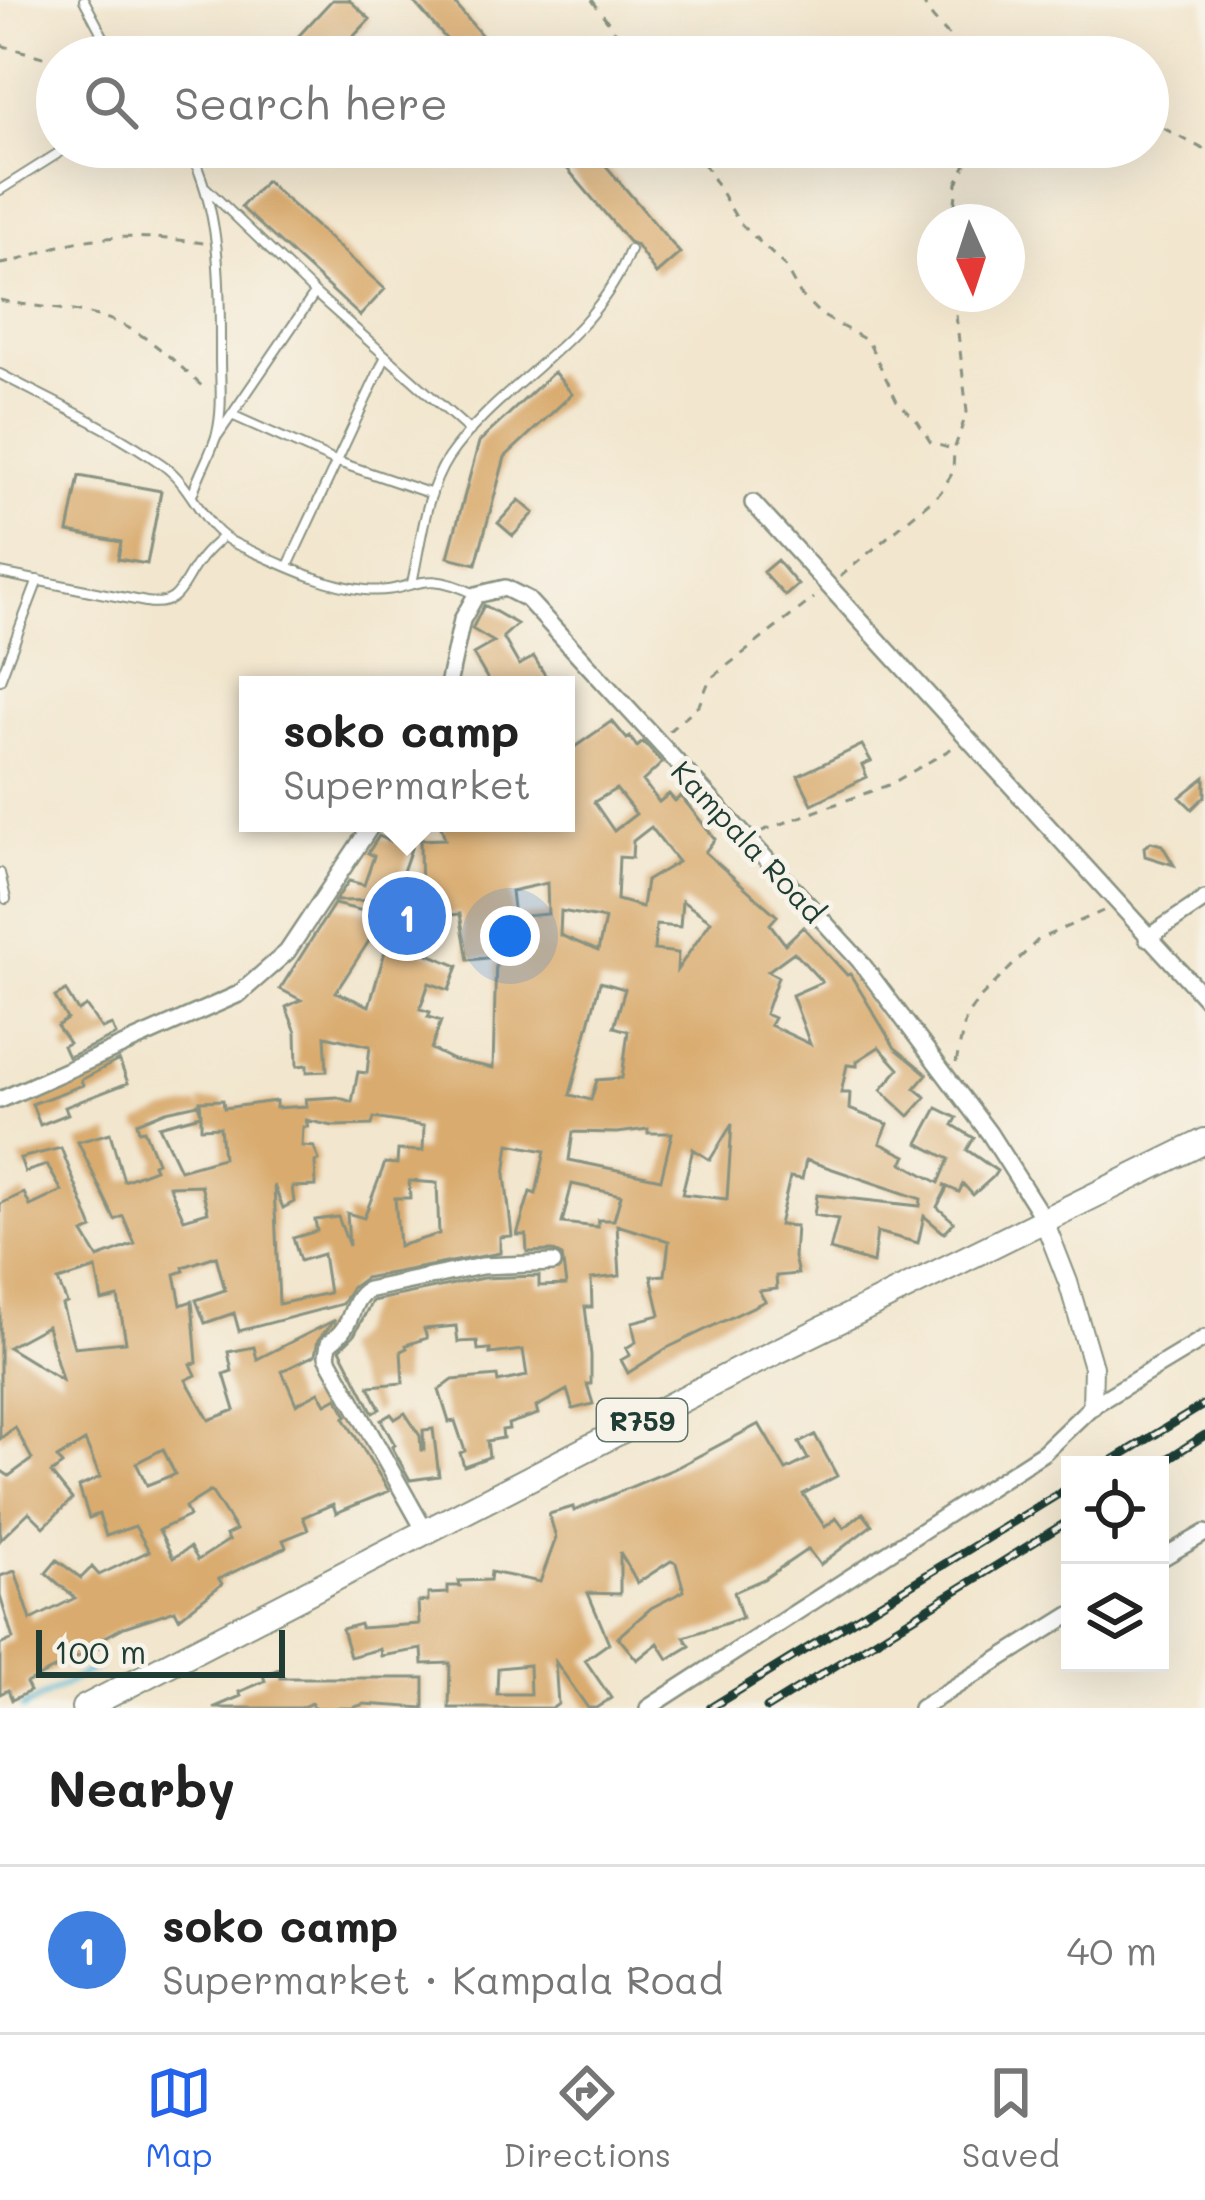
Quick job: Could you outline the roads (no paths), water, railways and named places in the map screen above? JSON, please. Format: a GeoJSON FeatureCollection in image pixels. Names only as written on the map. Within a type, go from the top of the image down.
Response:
{"type":"FeatureCollection","features":[{"type":"Feature","properties":{"kind":"main road","name":"R759"},"geometry":{"type":"LineString","coordinates":[[84,1708],[1043,1218],[1205,1141]]}},
{"type":"Feature","properties":{"kind":"street"},"geometry":{"type":"LineString","coordinates":[[753,503],[1205,998]]}},
{"type":"Feature","properties":{"kind":"street","name":"Kampala Road"},"geometry":{"type":"LineString","coordinates":[[476,595],[505,588],[527,598],[859,960],[952,1083],[1043,1218]]}},
{"type":"Feature","properties":{"kind":"street"},"geometry":{"type":"LineString","coordinates":[[450,676],[463,620],[476,595]]}},
{"type":"Feature","properties":{"kind":"street"},"geometry":{"type":"LineString","coordinates":[[0,1100],[253,984],[287,952],[367,832]]}},
{"type":"Feature","properties":{"kind":"street"},"geometry":{"type":"LineString","coordinates":[[1147,938],[1205,899]]}},
{"type":"Feature","properties":{"kind":"street"},"geometry":{"type":"LineString","coordinates":[[1043,1218],[1093,1367],[1092,1406]]}},
{"type":"Feature","properties":{"kind":"street"},"geometry":{"type":"LineString","coordinates":[[425,1532],[327,1356],[329,1342],[349,1326],[358,1295],[367,1290],[482,1266],[553,1263]]}},
{"type":"Feature","properties":{"kind":"street"},"geometry":{"type":"LineString","coordinates":[[647,1708],[1044,1452],[1092,1406],[1205,1338]]}},
{"type":"Feature","properties":{"kind":"street"},"geometry":{"type":"LineString","coordinates":[[1169,1554],[1205,1533]]}},
{"type":"Feature","properties":{"kind":"street"},"geometry":{"type":"LineString","coordinates":[[921,1708],[1061,1621]]}},
{"type":"Feature","properties":{"kind":"lane"},"geometry":{"type":"LineString","coordinates":[[85,0],[103,36]]}},
{"type":"Feature","properties":{"kind":"lane"},"geometry":{"type":"LineString","coordinates":[[0,190],[36,167]]}},
{"type":"Feature","properties":{"kind":"lane"},"geometry":{"type":"LineString","coordinates":[[197,168],[217,244],[220,403],[216,438]]}},
{"type":"Feature","properties":{"kind":"lane"},"geometry":{"type":"LineString","coordinates":[[206,188],[470,431]]}},
{"type":"Feature","properties":{"kind":"lane"},"geometry":{"type":"LineString","coordinates":[[412,583],[431,494],[445,462],[470,431],[541,368],[602,303],[630,250]]}},
{"type":"Feature","properties":{"kind":"lane"},"geometry":{"type":"LineString","coordinates":[[193,493],[216,438],[315,292]]}},
{"type":"Feature","properties":{"kind":"lane"},"geometry":{"type":"LineString","coordinates":[[288,566],[386,356]]}},
{"type":"Feature","properties":{"kind":"lane"},"geometry":{"type":"LineString","coordinates":[[0,374],[167,468],[193,493],[206,521],[221,538],[288,566],[368,590],[428,578],[446,580],[476,595]]}},
{"type":"Feature","properties":{"kind":"lane"},"geometry":{"type":"LineString","coordinates":[[234,416],[335,461],[431,494]]}},
{"type":"Feature","properties":{"kind":"lane"},"geometry":{"type":"LineString","coordinates":[[0,573],[146,602],[168,602],[179,596],[196,563],[221,538]]}},
{"type":"Feature","properties":{"kind":"lane"},"geometry":{"type":"LineString","coordinates":[[0,680],[38,580]]}},
{"type":"Feature","properties":{"kind":"lane"},"geometry":{"type":"LineString","coordinates":[[0,873],[6,898]]}},
{"type":"Feature","properties":{"kind":"waterway"},"geometry":{"type":"LineString","coordinates":[[22,1708],[97,1667]]}},
{"type":"Feature","properties":{"kind":"railway"},"geometry":{"type":"LineString","coordinates":[[1120,1456],[1205,1404]]}},
{"type":"Feature","properties":{"kind":"railway"},"geometry":{"type":"LineString","coordinates":[[1169,1458],[1205,1435]]}},
{"type":"Feature","properties":{"kind":"railway"},"geometry":{"type":"LineString","coordinates":[[710,1708],[1061,1493]]}},
{"type":"Feature","properties":{"kind":"railway"},"geometry":{"type":"LineString","coordinates":[[767,1708],[1061,1526]]}},
{"type":"Feature","properties":{"kind":"place","name":"soko camp"},"geometry":{"type":"Point","coordinates":[407,916]}}]}
